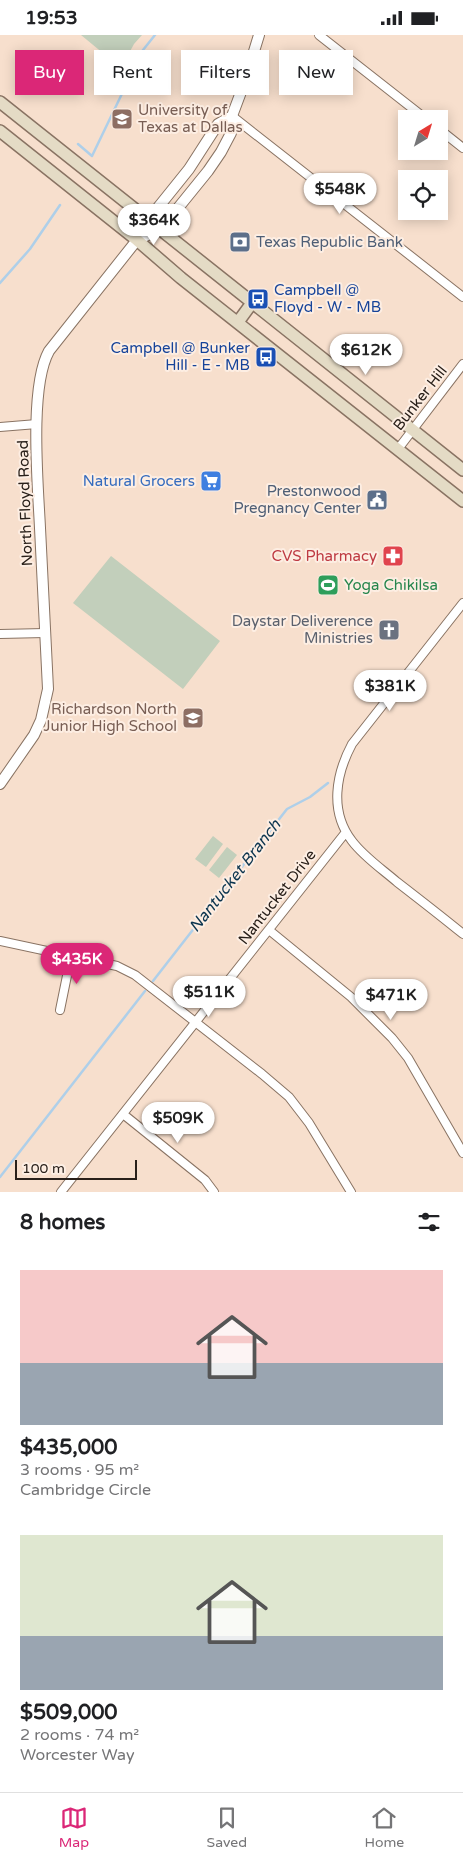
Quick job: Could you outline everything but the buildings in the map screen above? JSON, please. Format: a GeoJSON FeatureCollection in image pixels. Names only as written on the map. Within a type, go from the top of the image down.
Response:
{"type":"FeatureCollection","features":[{"type":"Feature","properties":{"kind":"main road"},"geometry":{"type":"LineString","coordinates":[[0,102],[463,470]]}},
{"type":"Feature","properties":{"kind":"main road"},"geometry":{"type":"LineString","coordinates":[[0,131],[463,501]]}},
{"type":"Feature","properties":{"kind":"main road"},"geometry":{"type":"LineString","coordinates":[[238,322],[252,303]]}},
{"type":"Feature","properties":{"kind":"street","name":"North Floyd Road"},"geometry":{"type":"LineString","coordinates":[[137,240],[161,229],[221,152],[231,133],[232,116],[260,35]]}},
{"type":"Feature","properties":{"kind":"street"},"geometry":{"type":"LineString","coordinates":[[319,35],[415,110]]}},
{"type":"Feature","properties":{"kind":"street","name":"North Floyd Road"},"geometry":{"type":"LineString","coordinates":[[0,784],[34,735],[41,720],[48,689],[38,485],[37,424],[39,388],[45,358],[137,240],[148,220],[189,169],[218,124],[232,116]]}},
{"type":"Feature","properties":{"kind":"street"},"geometry":{"type":"LineString","coordinates":[[232,116],[463,297]]}},
{"type":"Feature","properties":{"kind":"street"},"geometry":{"type":"LineString","coordinates":[[448,136],[463,148]]}},
{"type":"Feature","properties":{"kind":"street","name":"Bunker Hill"},"geometry":{"type":"LineString","coordinates":[[398,449],[463,364]]}},
{"type":"Feature","properties":{"kind":"street"},"geometry":{"type":"LineString","coordinates":[[0,427],[37,424]]}},
{"type":"Feature","properties":{"kind":"street"},"geometry":{"type":"LineString","coordinates":[[463,603],[362,730],[343,760],[338,781],[338,806],[346,832],[361,851],[463,934]]}},
{"type":"Feature","properties":{"kind":"street"},"geometry":{"type":"LineString","coordinates":[[0,635],[45,633]]}},
{"type":"Feature","properties":{"kind":"street","name":"Nantucket Drive"},"geometry":{"type":"LineString","coordinates":[[61,1192],[346,832]]}},
{"type":"Feature","properties":{"kind":"street"},"geometry":{"type":"LineString","coordinates":[[269,930],[351,997],[392,1038],[408,1058],[463,1152]]}},
{"type":"Feature","properties":{"kind":"street"},"geometry":{"type":"LineString","coordinates":[[0,941],[117,966],[127,970],[262,1074],[296,1105],[351,1192]]}},
{"type":"Feature","properties":{"kind":"street"},"geometry":{"type":"LineString","coordinates":[[60,1010],[71,956]]}},
{"type":"Feature","properties":{"kind":"street"},"geometry":{"type":"LineString","coordinates":[[123,1113],[205,1180],[214,1192]]}},
{"type":"Feature","properties":{"kind":"green space"},"geometry":{"type":"Polygon","coordinates":[[[81,35],[142,35],[131,50],[99,50],[81,35]]]}},
{"type":"Feature","properties":{"kind":"green space"},"geometry":{"type":"Polygon","coordinates":[[[111,556],[220,641],[183,689],[73,603],[111,556]]]}},
{"type":"Feature","properties":{"kind":"green space"},"geometry":{"type":"Polygon","coordinates":[[[213,836],[223,844],[206,867],[195,859],[213,836]]]}},
{"type":"Feature","properties":{"kind":"green space"},"geometry":{"type":"Polygon","coordinates":[[[227,847],[237,855],[219,878],[209,870],[227,847]]]}},
{"type":"Feature","properties":{"kind":"waterway"},"geometry":{"type":"LineString","coordinates":[[78,144],[92,156],[143,50],[155,35]]}},
{"type":"Feature","properties":{"kind":"waterway"},"geometry":{"type":"LineString","coordinates":[[0,283],[30,249],[60,205]]}},
{"type":"Feature","properties":{"kind":"waterway","name":"Nantucket Branch"},"geometry":{"type":"LineString","coordinates":[[153,981],[287,809],[310,797],[328,783]]}},
{"type":"Feature","properties":{"kind":"waterway","name":"Nantucket Branch"},"geometry":{"type":"LineString","coordinates":[[0,1177],[145,991]]}},
{"type":"Feature","properties":{"kind":"place","name":"University of Texas at Dallas"},"geometry":{"type":"Point","coordinates":[122,119]}},
{"type":"Feature","properties":{"kind":"place","name":"Texas Republic Bank"},"geometry":{"type":"Point","coordinates":[240,242]}},
{"type":"Feature","properties":{"kind":"place","name":"Campbell @ Floyd - W - MB"},"geometry":{"type":"Point","coordinates":[258,299]}},
{"type":"Feature","properties":{"kind":"place","name":"Campbell @ Bunker Hill - E - MB"},"geometry":{"type":"Point","coordinates":[266,357]}},
{"type":"Feature","properties":{"kind":"place","name":"Natural Grocers"},"geometry":{"type":"Point","coordinates":[211,481]}},
{"type":"Feature","properties":{"kind":"place","name":"Prestonwood Pregnancy Center"},"geometry":{"type":"Point","coordinates":[377,500]}},
{"type":"Feature","properties":{"kind":"place","name":"CVS Pharmacy"},"geometry":{"type":"Point","coordinates":[393,556]}},
{"type":"Feature","properties":{"kind":"place","name":"Yoga Chikilsa"},"geometry":{"type":"Point","coordinates":[328,585]}},
{"type":"Feature","properties":{"kind":"place","name":"Daystar Deliverence Ministries"},"geometry":{"type":"Point","coordinates":[389,630]}},
{"type":"Feature","properties":{"kind":"place","name":"Richardson North Junior High School"},"geometry":{"type":"Point","coordinates":[193,718]}}]}
